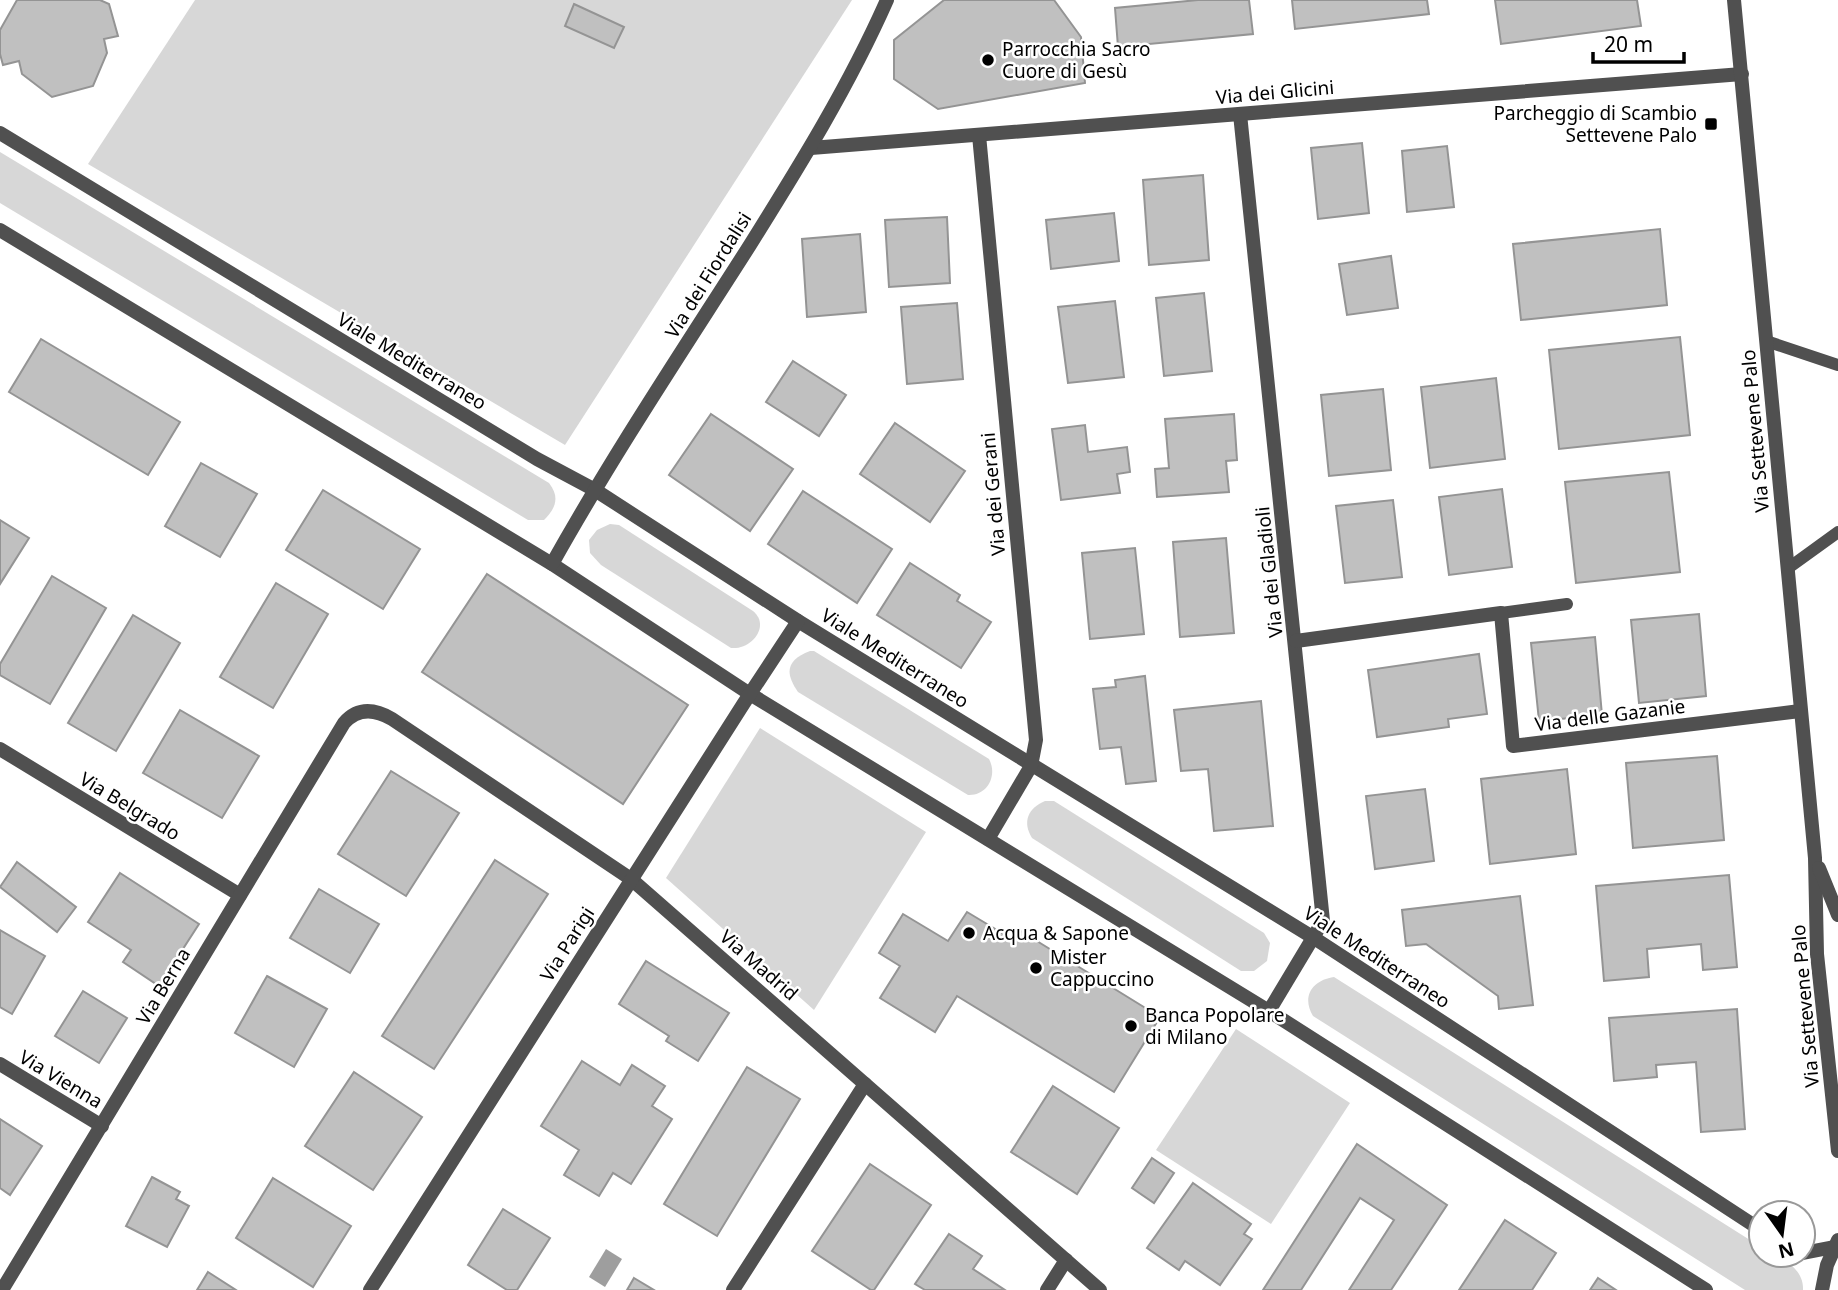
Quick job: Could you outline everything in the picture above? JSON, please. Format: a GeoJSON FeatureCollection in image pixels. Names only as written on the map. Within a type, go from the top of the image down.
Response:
{"type":"FeatureCollection","features":[{"type":"Feature","properties":{"kind":"street","name":"Via dei Fiordalisi"},"geometry":{"type":"LineString","coordinates":[[552,564],[595,490],[811,148],[887,0]]}},
{"type":"Feature","properties":{"kind":"street","name":"Via Settevene Palo"},"geometry":{"type":"LineString","coordinates":[[1734,0],[1815,858],[1817,954],[1838,1151]]}},
{"type":"Feature","properties":{"kind":"street","name":"Via dei Glicini"},"geometry":{"type":"LineString","coordinates":[[811,148],[1742,74]]}},
{"type":"Feature","properties":{"kind":"street","name":"Via dei Gladioli"},"geometry":{"type":"LineString","coordinates":[[1240,114],[1323,921],[1269,1012]]}},
{"type":"Feature","properties":{"kind":"street","name":"Viale Mediterraneo"},"geometry":{"type":"LineString","coordinates":[[0,133],[537,459],[595,490],[798,621],[1314,938],[1747,1221]]}},
{"type":"Feature","properties":{"kind":"street","name":"Via dei Gerani"},"geometry":{"type":"LineString","coordinates":[[979,135],[1036,740],[1031,766],[988,839]]}},
{"type":"Feature","properties":{"kind":"street"},"geometry":{"type":"LineString","coordinates":[[0,230],[552,564],[750,694],[1269,1012],[1706,1290]]}},
{"type":"Feature","properties":{"kind":"street"},"geometry":{"type":"LineString","coordinates":[[1296,641],[1501,613]]}},
{"type":"Feature","properties":{"kind":"street","name":"Via delle Gazanie"},"geometry":{"type":"LineString","coordinates":[[1501,613],[1513,746],[1800,710]]}},
{"type":"Feature","properties":{"kind":"street","name":"Via Parigi"},"geometry":{"type":"LineString","coordinates":[[370,1290],[798,621]]}},
{"type":"Feature","properties":{"kind":"street","name":"Via Madrid"},"geometry":{"type":"LineString","coordinates":[[364,711],[379,713],[392,719],[631,879],[1100,1290]]}},
{"type":"Feature","properties":{"kind":"street","name":"Via Berna"},"geometry":{"type":"LineString","coordinates":[[2,1290],[344,723],[354,713],[364,711]]}},
{"type":"Feature","properties":{"kind":"street","name":"Via Belgrado"},"geometry":{"type":"LineString","coordinates":[[0,749],[240,895]]}},
{"type":"Feature","properties":{"kind":"street","name":"Via Settevene Palo"},"geometry":{"type":"LineString","coordinates":[[1815,858],[1838,915]]}},
{"type":"Feature","properties":{"kind":"street","name":"Via Vienna"},"geometry":{"type":"LineString","coordinates":[[0,1064],[102,1126]]}},
{"type":"Feature","properties":{"kind":"street"},"geometry":{"type":"LineString","coordinates":[[733,1290],[865,1084]]}},
{"type":"Feature","properties":{"kind":"street"},"geometry":{"type":"LineString","coordinates":[[1817,1249],[1836,1244]]}},
{"type":"Feature","properties":{"kind":"street"},"geometry":{"type":"LineString","coordinates":[[1822,1290],[1827,1265],[1836,1244]]}},
{"type":"Feature","properties":{"kind":"street"},"geometry":{"type":"LineString","coordinates":[[1047,1290],[1066,1260]]}},
{"type":"Feature","properties":{"kind":"lane"},"geometry":{"type":"LineString","coordinates":[[1766,341],[1838,365]]}},
{"type":"Feature","properties":{"kind":"lane"},"geometry":{"type":"LineString","coordinates":[[1787,569],[1838,532]]}},
{"type":"Feature","properties":{"kind":"lane"},"geometry":{"type":"LineString","coordinates":[[1501,613],[1567,604]]}},
{"type":"Feature","properties":{"kind":"shaded area"},"geometry":{"type":"Polygon","coordinates":[[[195,0],[852,0],[565,445],[88,164],[195,0]]]}},
{"type":"Feature","properties":{"kind":"shaded area"},"geometry":{"type":"Polygon","coordinates":[[[0,152],[549,483],[555,493],[551,511],[544,520],[528,520],[0,203],[0,152]]]}},
{"type":"Feature","properties":{"kind":"shaded area"},"geometry":{"type":"Polygon","coordinates":[[[610,524],[619,525],[753,611],[760,623],[756,636],[745,645],[731,648],[601,565],[590,553],[589,540],[597,530],[610,524]]]}},
{"type":"Feature","properties":{"kind":"shaded area"},"geometry":{"type":"Polygon","coordinates":[[[810,651],[989,759],[992,772],[989,784],[981,792],[968,795],[798,692],[791,678],[790,667],[796,658],[810,651]]]}},
{"type":"Feature","properties":{"kind":"shaded area"},"geometry":{"type":"Polygon","coordinates":[[[760,728],[926,832],[814,1010],[666,878],[760,728]]]}},
{"type":"Feature","properties":{"kind":"shaded area"},"geometry":{"type":"Polygon","coordinates":[[[1045,801],[1054,801],[1264,933],[1270,943],[1267,961],[1254,971],[1241,971],[1032,838],[1027,826],[1028,816],[1034,807],[1045,801]]]}},
{"type":"Feature","properties":{"kind":"shaded area"},"geometry":{"type":"Polygon","coordinates":[[[1334,977],[1747,1238],[1747,1269],[1795,1269],[1800,1275],[1803,1290],[1745,1290],[1313,1016],[1308,1002],[1311,990],[1334,977]]]}},
{"type":"Feature","properties":{"kind":"shaded area"},"geometry":{"type":"Polygon","coordinates":[[[1236,1029],[1350,1103],[1271,1224],[1156,1150],[1236,1029]]]}},
{"type":"Feature","properties":{"kind":"shaded area"},"geometry":{"type":"Polygon","coordinates":[[[606,1249],[622,1259],[605,1287],[589,1277],[606,1249]]]}},
{"type":"Feature","properties":{"kind":"building"},"geometry":{"type":"Polygon","coordinates":[[[17,0],[100,0],[109,4],[118,36],[104,39],[107,53],[93,86],[52,97],[22,74],[19,61],[3,65],[0,30],[17,0]]]}},
{"type":"Feature","properties":{"kind":"building","name":"Parrocchia Sacro Cuore di Gesù"},"geometry":{"type":"Polygon","coordinates":[[[944,0],[1054,0],[1081,37],[1085,83],[938,109],[894,79],[894,40],[944,0]]]}},
{"type":"Feature","properties":{"kind":"building"},"geometry":{"type":"Polygon","coordinates":[[[1198,0],[1249,0],[1253,34],[1118,47],[1115,8],[1198,0]]]}},
{"type":"Feature","properties":{"kind":"building"},"geometry":{"type":"Polygon","coordinates":[[[1292,0],[1427,0],[1429,14],[1295,29],[1292,0]]]}},
{"type":"Feature","properties":{"kind":"building"},"geometry":{"type":"Polygon","coordinates":[[[1495,0],[1637,0],[1641,26],[1501,44],[1495,0]]]}},
{"type":"Feature","properties":{"kind":"building"},"geometry":{"type":"Polygon","coordinates":[[[574,4],[624,27],[614,48],[565,26],[574,4]]]}},
{"type":"Feature","properties":{"kind":"building"},"geometry":{"type":"Polygon","coordinates":[[[1362,143],[1369,213],[1318,219],[1311,148],[1362,143]]]}},
{"type":"Feature","properties":{"kind":"building"},"geometry":{"type":"Polygon","coordinates":[[[1447,146],[1454,207],[1407,212],[1402,151],[1447,146]]]}},
{"type":"Feature","properties":{"kind":"building"},"geometry":{"type":"Polygon","coordinates":[[[1203,175],[1209,260],[1149,265],[1143,180],[1203,175]]]}},
{"type":"Feature","properties":{"kind":"building"},"geometry":{"type":"Polygon","coordinates":[[[1114,213],[1119,261],[1051,269],[1046,220],[1114,213]]]}},
{"type":"Feature","properties":{"kind":"building"},"geometry":{"type":"Polygon","coordinates":[[[947,217],[950,283],[889,287],[885,220],[947,217]]]}},
{"type":"Feature","properties":{"kind":"building"},"geometry":{"type":"Polygon","coordinates":[[[1660,229],[1667,305],[1521,320],[1513,244],[1660,229]]]}},
{"type":"Feature","properties":{"kind":"building"},"geometry":{"type":"Polygon","coordinates":[[[860,234],[866,312],[807,317],[802,239],[860,234]]]}},
{"type":"Feature","properties":{"kind":"building"},"geometry":{"type":"Polygon","coordinates":[[[1391,256],[1398,308],[1347,315],[1339,264],[1391,256]]]}},
{"type":"Feature","properties":{"kind":"building"},"geometry":{"type":"Polygon","coordinates":[[[1204,293],[1212,371],[1164,376],[1156,298],[1204,293]]]}},
{"type":"Feature","properties":{"kind":"building"},"geometry":{"type":"Polygon","coordinates":[[[1115,301],[1124,377],[1068,383],[1058,307],[1115,301]]]}},
{"type":"Feature","properties":{"kind":"building"},"geometry":{"type":"Polygon","coordinates":[[[957,303],[963,379],[907,384],[901,307],[957,303]]]}},
{"type":"Feature","properties":{"kind":"building"},"geometry":{"type":"Polygon","coordinates":[[[1680,337],[1690,435],[1559,449],[1549,350],[1680,337]]]}},
{"type":"Feature","properties":{"kind":"building"},"geometry":{"type":"Polygon","coordinates":[[[41,339],[180,422],[148,475],[9,392],[41,339]]]}},
{"type":"Feature","properties":{"kind":"building"},"geometry":{"type":"Polygon","coordinates":[[[793,361],[846,395],[819,436],[766,402],[793,361]]]}},
{"type":"Feature","properties":{"kind":"building"},"geometry":{"type":"Polygon","coordinates":[[[1496,378],[1505,459],[1430,468],[1421,387],[1496,378]]]}},
{"type":"Feature","properties":{"kind":"building"},"geometry":{"type":"Polygon","coordinates":[[[1383,389],[1391,470],[1329,476],[1321,395],[1383,389]]]}},
{"type":"Feature","properties":{"kind":"building"},"geometry":{"type":"Polygon","coordinates":[[[711,414],[793,469],[750,531],[669,475],[711,414]]]}},
{"type":"Feature","properties":{"kind":"building"},"geometry":{"type":"Polygon","coordinates":[[[1234,414],[1237,460],[1226,461],[1229,492],[1157,497],[1155,469],[1169,468],[1165,419],[1234,414]]]}},
{"type":"Feature","properties":{"kind":"building"},"geometry":{"type":"Polygon","coordinates":[[[895,423],[965,471],[930,522],[860,474],[895,423]]]}},
{"type":"Feature","properties":{"kind":"building"},"geometry":{"type":"Polygon","coordinates":[[[1085,425],[1088,452],[1127,447],[1130,472],[1117,474],[1120,493],[1061,500],[1052,429],[1085,425]]]}},
{"type":"Feature","properties":{"kind":"building"},"geometry":{"type":"Polygon","coordinates":[[[201,463],[257,494],[220,557],[165,526],[201,463]]]}},
{"type":"Feature","properties":{"kind":"building"},"geometry":{"type":"Polygon","coordinates":[[[1669,472],[1680,572],[1576,583],[1565,482],[1669,472]]]}},
{"type":"Feature","properties":{"kind":"building"},"geometry":{"type":"Polygon","coordinates":[[[1502,489],[1512,567],[1449,575],[1439,497],[1502,489]]]}},
{"type":"Feature","properties":{"kind":"building"},"geometry":{"type":"Polygon","coordinates":[[[323,490],[420,549],[383,609],[286,550],[323,490]]]}},
{"type":"Feature","properties":{"kind":"building"},"geometry":{"type":"Polygon","coordinates":[[[803,491],[892,549],[857,603],[768,544],[803,491]]]}},
{"type":"Feature","properties":{"kind":"building"},"geometry":{"type":"Polygon","coordinates":[[[1393,500],[1402,577],[1345,583],[1336,506],[1393,500]]]}},
{"type":"Feature","properties":{"kind":"building"},"geometry":{"type":"Polygon","coordinates":[[[0,520],[29,538],[0,584],[0,520]]]}},
{"type":"Feature","properties":{"kind":"building"},"geometry":{"type":"Polygon","coordinates":[[[1226,538],[1234,633],[1180,637],[1173,542],[1226,538]]]}},
{"type":"Feature","properties":{"kind":"building"},"geometry":{"type":"Polygon","coordinates":[[[1135,548],[1144,634],[1090,639],[1082,553],[1135,548]]]}},
{"type":"Feature","properties":{"kind":"building"},"geometry":{"type":"Polygon","coordinates":[[[910,563],[960,595],[957,601],[991,622],[961,668],[877,615],[910,563]]]}},
{"type":"Feature","properties":{"kind":"building"},"geometry":{"type":"Polygon","coordinates":[[[487,574],[688,705],[623,804],[422,672],[487,574]]]}},
{"type":"Feature","properties":{"kind":"building"},"geometry":{"type":"Polygon","coordinates":[[[52,576],[106,608],[50,704],[0,675],[0,664],[52,576]]]}},
{"type":"Feature","properties":{"kind":"building"},"geometry":{"type":"Polygon","coordinates":[[[276,583],[328,614],[273,708],[220,677],[276,583]]]}},
{"type":"Feature","properties":{"kind":"building"},"geometry":{"type":"Polygon","coordinates":[[[1699,614],[1706,696],[1639,703],[1631,620],[1699,614]]]}},
{"type":"Feature","properties":{"kind":"building"},"geometry":{"type":"Polygon","coordinates":[[[133,615],[180,643],[116,751],[68,723],[133,615]]]}},
{"type":"Feature","properties":{"kind":"building"},"geometry":{"type":"Polygon","coordinates":[[[1595,637],[1602,715],[1539,721],[1531,643],[1595,637]]]}},
{"type":"Feature","properties":{"kind":"building"},"geometry":{"type":"Polygon","coordinates":[[[1479,654],[1487,714],[1448,719],[1449,727],[1377,737],[1368,670],[1479,654]]]}},
{"type":"Feature","properties":{"kind":"building"},"geometry":{"type":"Polygon","coordinates":[[[1145,676],[1156,781],[1126,784],[1121,747],[1100,749],[1093,689],[1116,687],[1115,680],[1145,676]]]}},
{"type":"Feature","properties":{"kind":"building"},"geometry":{"type":"Polygon","coordinates":[[[1261,701],[1273,826],[1214,831],[1208,769],[1181,771],[1174,710],[1261,701]]]}},
{"type":"Feature","properties":{"kind":"building"},"geometry":{"type":"Polygon","coordinates":[[[180,710],[259,756],[222,818],[143,773],[180,710]]]}},
{"type":"Feature","properties":{"kind":"building"},"geometry":{"type":"Polygon","coordinates":[[[1717,756],[1724,840],[1633,848],[1626,763],[1717,756]]]}},
{"type":"Feature","properties":{"kind":"building"},"geometry":{"type":"Polygon","coordinates":[[[1567,769],[1576,854],[1490,864],[1481,779],[1567,769]]]}},
{"type":"Feature","properties":{"kind":"building"},"geometry":{"type":"Polygon","coordinates":[[[391,771],[459,813],[406,896],[338,854],[391,771]]]}},
{"type":"Feature","properties":{"kind":"building"},"geometry":{"type":"Polygon","coordinates":[[[1425,789],[1434,861],[1375,869],[1366,796],[1425,789]]]}},
{"type":"Feature","properties":{"kind":"building"},"geometry":{"type":"Polygon","coordinates":[[[495,860],[548,894],[434,1069],[382,1036],[495,860]]]}},
{"type":"Feature","properties":{"kind":"building"},"geometry":{"type":"Polygon","coordinates":[[[17,862],[76,907],[57,932],[0,887],[17,862]]]}},
{"type":"Feature","properties":{"kind":"building"},"geometry":{"type":"Polygon","coordinates":[[[120,873],[199,924],[159,986],[123,962],[131,950],[88,922],[120,873]]]}},
{"type":"Feature","properties":{"kind":"building"},"geometry":{"type":"Polygon","coordinates":[[[1729,875],[1737,967],[1703,970],[1701,944],[1647,949],[1649,977],[1604,981],[1596,886],[1729,875]]]}},
{"type":"Feature","properties":{"kind":"building"},"geometry":{"type":"Polygon","coordinates":[[[319,889],[379,924],[350,973],[290,938],[319,889]]]}},
{"type":"Feature","properties":{"kind":"building"},"geometry":{"type":"Polygon","coordinates":[[[1520,896],[1533,1005],[1499,1009],[1498,996],[1426,944],[1406,946],[1402,910],[1520,896]]]}},
{"type":"Feature","properties":{"kind":"building"},"geometry":{"type":"Polygon","coordinates":[[[967,912],[1012,939],[1019,930],[1160,1017],[1114,1092],[957,996],[935,1032],[880,998],[900,966],[879,953],[903,914],[948,941],[967,912]]]}},
{"type":"Feature","properties":{"kind":"building"},"geometry":{"type":"Polygon","coordinates":[[[0,930],[45,956],[12,1014],[0,1007],[0,930]]]}},
{"type":"Feature","properties":{"kind":"building"},"geometry":{"type":"Polygon","coordinates":[[[646,961],[729,1013],[698,1061],[666,1041],[669,1036],[619,1004],[646,961]]]}},
{"type":"Feature","properties":{"kind":"building"},"geometry":{"type":"Polygon","coordinates":[[[267,976],[327,1009],[294,1067],[235,1033],[267,976]]]}},
{"type":"Feature","properties":{"kind":"building"},"geometry":{"type":"Polygon","coordinates":[[[83,991],[127,1018],[99,1063],[55,1036],[83,991]]]}},
{"type":"Feature","properties":{"kind":"building"},"geometry":{"type":"Polygon","coordinates":[[[1737,1009],[1745,1129],[1701,1132],[1696,1062],[1656,1065],[1657,1077],[1614,1081],[1609,1018],[1737,1009]]]}},
{"type":"Feature","properties":{"kind":"building"},"geometry":{"type":"Polygon","coordinates":[[[582,1061],[620,1085],[632,1065],[665,1086],[652,1106],[672,1119],[631,1184],[613,1173],[599,1196],[564,1175],[579,1150],[541,1126],[582,1061]]]}},
{"type":"Feature","properties":{"kind":"building"},"geometry":{"type":"Polygon","coordinates":[[[747,1067],[800,1099],[717,1236],[664,1204],[747,1067]]]}},
{"type":"Feature","properties":{"kind":"building"},"geometry":{"type":"Polygon","coordinates":[[[354,1072],[422,1117],[373,1190],[305,1146],[354,1072]]]}},
{"type":"Feature","properties":{"kind":"building"},"geometry":{"type":"Polygon","coordinates":[[[1053,1086],[1119,1128],[1077,1194],[1011,1152],[1053,1086]]]}},
{"type":"Feature","properties":{"kind":"building"},"geometry":{"type":"Polygon","coordinates":[[[0,1119],[42,1146],[10,1195],[0,1188],[0,1119]]]}},
{"type":"Feature","properties":{"kind":"building"},"geometry":{"type":"Polygon","coordinates":[[[1357,1144],[1447,1205],[1391,1290],[1349,1290],[1394,1220],[1360,1198],[1301,1290],[1263,1290],[1357,1144]]]}},
{"type":"Feature","properties":{"kind":"building"},"geometry":{"type":"Polygon","coordinates":[[[1152,1158],[1174,1173],[1154,1203],[1132,1188],[1152,1158]]]}},
{"type":"Feature","properties":{"kind":"building"},"geometry":{"type":"Polygon","coordinates":[[[870,1164],[931,1205],[874,1290],[812,1251],[870,1164]]]}},
{"type":"Feature","properties":{"kind":"building"},"geometry":{"type":"Polygon","coordinates":[[[152,1177],[180,1192],[176,1199],[189,1206],[167,1247],[126,1226],[152,1177]]]}},
{"type":"Feature","properties":{"kind":"building"},"geometry":{"type":"Polygon","coordinates":[[[273,1178],[351,1226],[313,1287],[236,1238],[273,1178]]]}},
{"type":"Feature","properties":{"kind":"building"},"geometry":{"type":"Polygon","coordinates":[[[1193,1183],[1251,1224],[1244,1234],[1252,1239],[1220,1285],[1185,1261],[1179,1270],[1147,1248],[1193,1183]]]}},
{"type":"Feature","properties":{"kind":"building"},"geometry":{"type":"Polygon","coordinates":[[[503,1209],[550,1238],[517,1290],[507,1290],[468,1265],[503,1209]]]}},
{"type":"Feature","properties":{"kind":"building"},"geometry":{"type":"Polygon","coordinates":[[[1505,1220],[1556,1253],[1532,1290],[1459,1290],[1505,1220]]]}},
{"type":"Feature","properties":{"kind":"building"},"geometry":{"type":"Polygon","coordinates":[[[949,1234],[982,1256],[973,1269],[1005,1290],[925,1290],[915,1284],[949,1234]]]}},
{"type":"Feature","properties":{"kind":"building"},"geometry":{"type":"Polygon","coordinates":[[[208,1272],[236,1290],[197,1290],[208,1272]]]}},
{"type":"Feature","properties":{"kind":"building"},"geometry":{"type":"Polygon","coordinates":[[[634,1278],[654,1290],[627,1290],[634,1278]]]}},
{"type":"Feature","properties":{"kind":"building"},"geometry":{"type":"Polygon","coordinates":[[[1598,1278],[1616,1290],[1590,1290],[1598,1278]]]}},
{"type":"Feature","properties":{"kind":"place","name":"Parrocchia Sacro Cuore di Gesù"},"geometry":{"type":"Point","coordinates":[988,60]}},
{"type":"Feature","properties":{"kind":"place","name":"Parcheggio di Scambio Settevene Palo"},"geometry":{"type":"Point","coordinates":[1711,124]}},
{"type":"Feature","properties":{"kind":"place","name":"Acqua & Sapone"},"geometry":{"type":"Point","coordinates":[969,933]}},
{"type":"Feature","properties":{"kind":"place","name":"Mister Cappuccino"},"geometry":{"type":"Point","coordinates":[1036,968]}},
{"type":"Feature","properties":{"kind":"place","name":"Banca Popolare di Milano"},"geometry":{"type":"Point","coordinates":[1131,1026]}}]}
